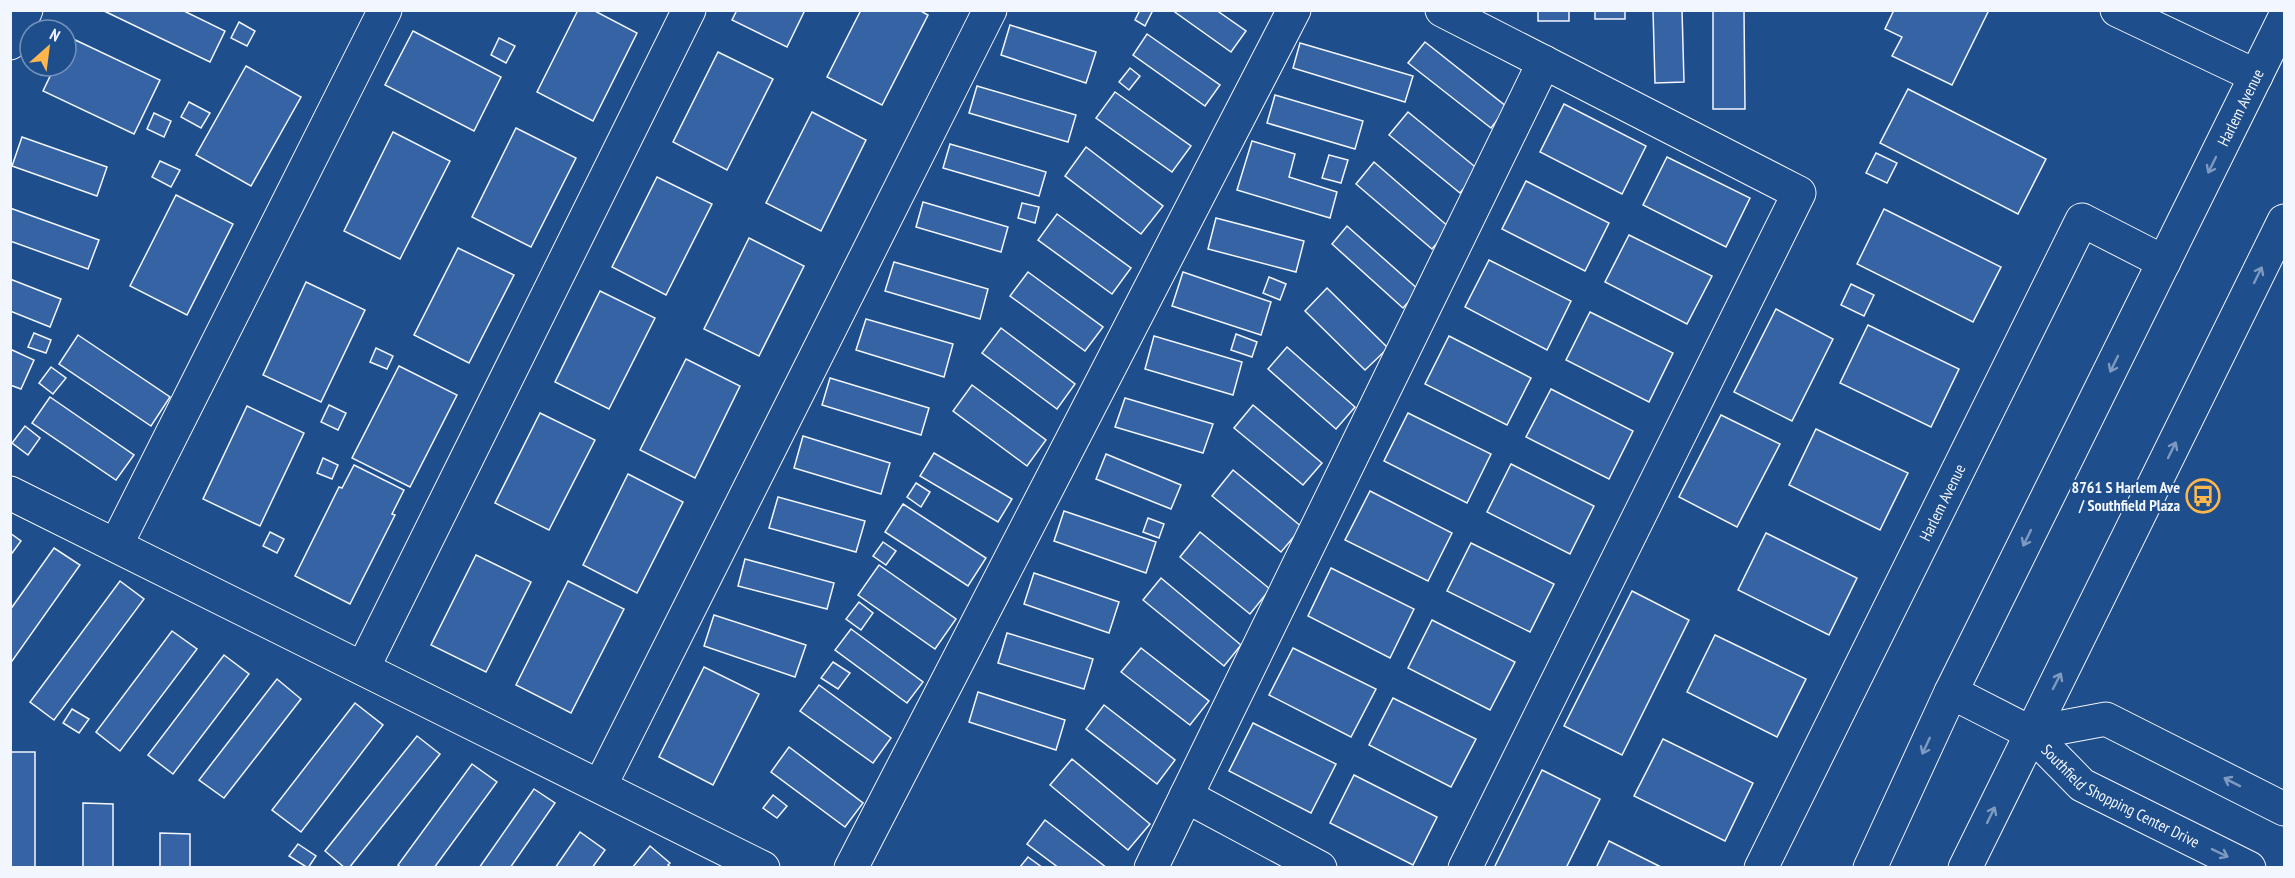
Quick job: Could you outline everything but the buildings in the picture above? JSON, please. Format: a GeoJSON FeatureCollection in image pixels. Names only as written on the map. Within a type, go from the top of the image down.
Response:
{"type":"FeatureCollection","features":[{"type":"Feature","properties":{"kind":"street"},"geometry":{"type":"LineString","coordinates":[[10,43],[26,10]]}},
{"type":"Feature","properties":{"kind":"street"},"geometry":{"type":"LineString","coordinates":[[116,545],[385,10]]}},
{"type":"Feature","properties":{"kind":"street"},"geometry":{"type":"LineString","coordinates":[[363,669],[689,10]]}},
{"type":"Feature","properties":{"kind":"street"},"geometry":{"type":"LineString","coordinates":[[600,786],[990,10]]}},
{"type":"Feature","properties":{"kind":"street"},"geometry":{"type":"LineString","coordinates":[[851,867],[1294,10]]}},
{"type":"Feature","properties":{"kind":"street"},"geometry":{"type":"LineString","coordinates":[[1442,10],[1799,193],[1465,867]]}},
{"type":"Feature","properties":{"kind":"street"},"geometry":{"type":"LineString","coordinates":[[2117,10],[2256,76]]}},
{"type":"Feature","properties":{"kind":"street","name":"Harlem Avenue"},"geometry":{"type":"LineString","coordinates":[[1870,867],[1951,693],[2284,19]]}},
{"type":"Feature","properties":{"kind":"street"},"geometry":{"type":"LineString","coordinates":[[1151,867],[1544,62]]}},
{"type":"Feature","properties":{"kind":"street","name":"Harlem Avenue"},"geometry":{"type":"LineString","coordinates":[[1761,867],[2082,220],[2164,262]]}},
{"type":"Feature","properties":{"kind":"street"},"geometry":{"type":"LineString","coordinates":[[1965,867],[2284,221]]}},
{"type":"Feature","properties":{"kind":"street"},"geometry":{"type":"LineString","coordinates":[[10,493],[763,867]]}},
{"type":"Feature","properties":{"kind":"street","name":"Southfield Shopping Center Drive"},"geometry":{"type":"LineString","coordinates":[[1951,693],[2031,733],[2082,785],[2249,867]]}},
{"type":"Feature","properties":{"kind":"street","name":"Southfield Shopping Center Drive"},"geometry":{"type":"LineString","coordinates":[[2031,733],[2106,719],[2284,809]]}},
{"type":"Feature","properties":{"kind":"street"},"geometry":{"type":"LineString","coordinates":[[1185,796],[1320,867]]}},
{"type":"Feature","properties":{"kind":"place","name":"8761 S Harlem Ave / Southfield Plaza"},"geometry":{"type":"Point","coordinates":[2203,496]}}]}
